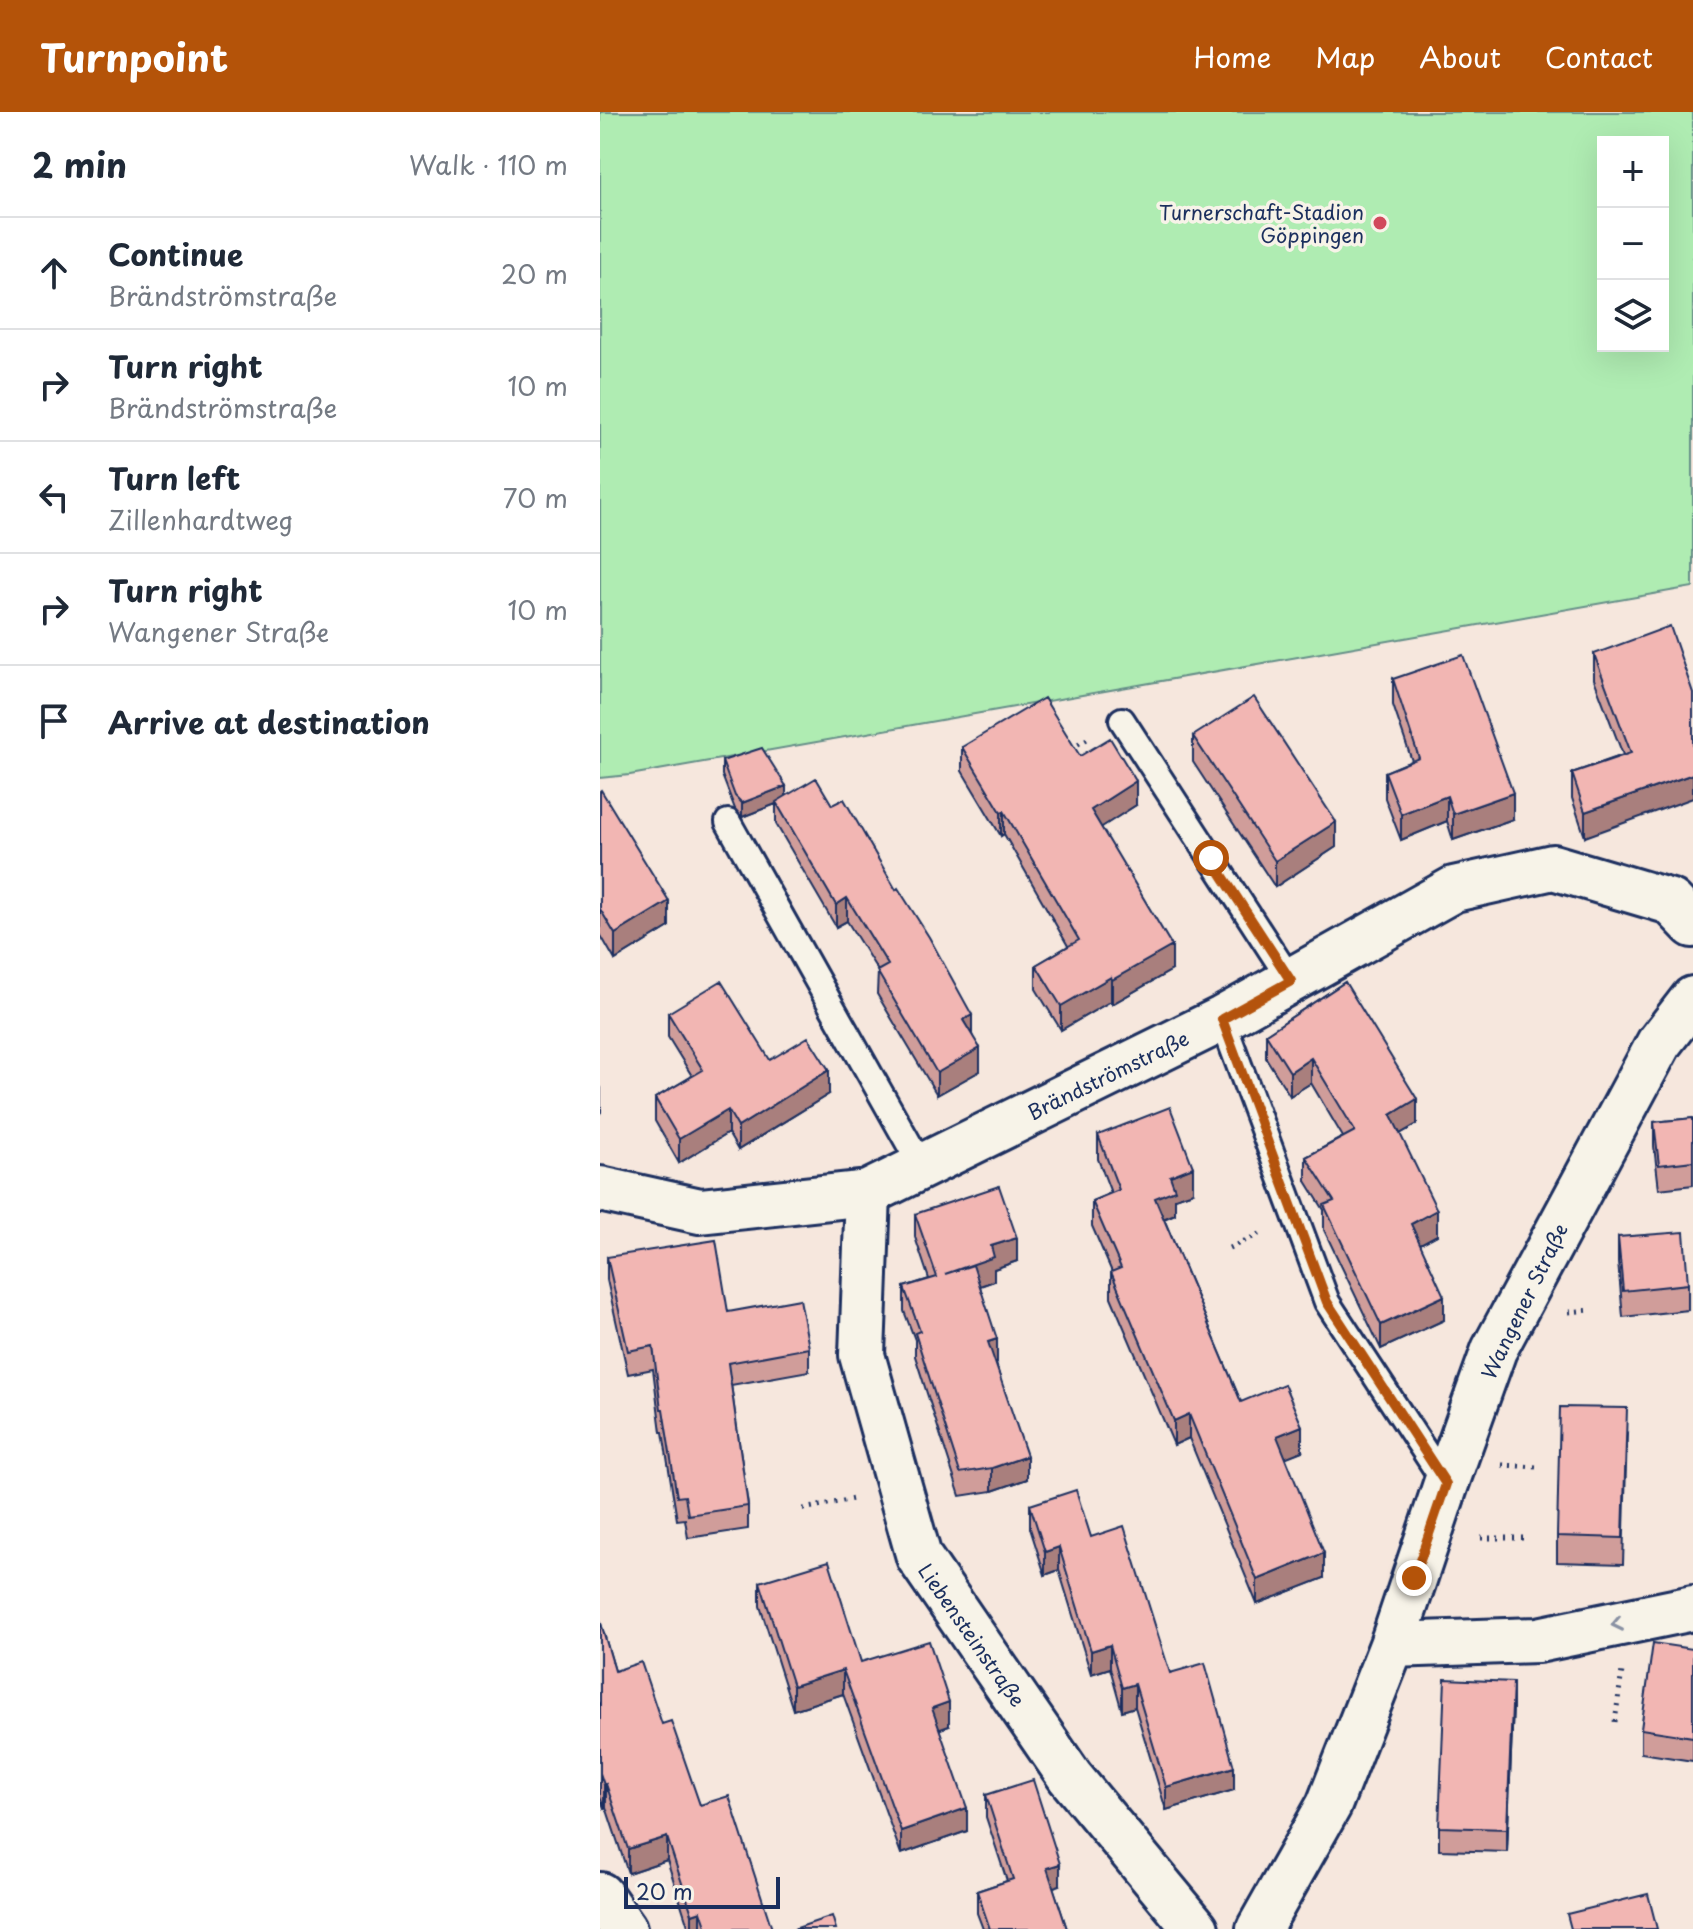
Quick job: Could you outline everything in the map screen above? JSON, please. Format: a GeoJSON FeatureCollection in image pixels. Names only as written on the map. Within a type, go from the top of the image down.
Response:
{"type":"FeatureCollection","features":[{"type":"Feature","properties":{"kind":"street","name":"Brändströmstraße"},"geometry":{"type":"LineString","coordinates":[[600,1189],[700,1211],[868,1193],[1222,1019],[1454,889],[1553,867],[1671,902],[1693,925]]}},
{"type":"Feature","properties":{"kind":"street","name":"Wangener Straße"},"geometry":{"type":"LineString","coordinates":[[1259,1929],[1329,1805],[1392,1645],[1494,1350],[1659,1043],[1693,999]]}},
{"type":"Feature","properties":{"kind":"street","name":"Liebensteinstraße"},"geometry":{"type":"LineString","coordinates":[[868,1193],[862,1355],[919,1557],[1070,1777],[1196,1929]]}},
{"type":"Feature","properties":{"kind":"street"},"geometry":{"type":"LineString","coordinates":[[1392,1645],[1538,1640],[1693,1608]]}},
{"type":"Feature","properties":{"kind":"street"},"geometry":{"type":"LineString","coordinates":[[600,1895],[624,1929]]}},
{"type":"Feature","properties":{"kind":"lane"},"geometry":{"type":"LineString","coordinates":[[1122,720],[1291,981]]}},
{"type":"Feature","properties":{"kind":"lane"},"geometry":{"type":"LineString","coordinates":[[728,822],[922,1167]]}},
{"type":"Feature","properties":{"kind":"lane"},"geometry":{"type":"LineString","coordinates":[[1222,1019],[1327,1302],[1446,1484]]}},
{"type":"Feature","properties":{"kind":"green space"},"geometry":{"type":"Polygon","coordinates":[[[600,112],[1693,112],[1693,587],[600,778],[600,112]]]}},
{"type":"Feature","properties":{"kind":"building"},"geometry":{"type":"Polygon","coordinates":[[[1670,626],[1693,693],[1693,774],[1585,812],[1572,773],[1631,753],[1594,654],[1670,626]]]}},
{"type":"Feature","properties":{"kind":"building"},"geometry":{"type":"Polygon","coordinates":[[[1463,655],[1513,793],[1453,814],[1447,796],[1401,814],[1385,772],[1419,758],[1393,679],[1463,655]]]}},
{"type":"Feature","properties":{"kind":"building"},"geometry":{"type":"Polygon","coordinates":[[[1254,697],[1336,822],[1275,861],[1193,736],[1254,697]]]}},
{"type":"Feature","properties":{"kind":"building"},"geometry":{"type":"Polygon","coordinates":[[[1044,698],[1080,756],[1110,738],[1136,781],[1091,810],[1172,946],[1061,1006],[1036,965],[1079,940],[1004,811],[1001,812],[962,747],[1044,698]]]}},
{"type":"Feature","properties":{"kind":"building"},"geometry":{"type":"Polygon","coordinates":[[[762,748],[786,786],[742,803],[735,796],[722,761],[762,748]]]}},
{"type":"Feature","properties":{"kind":"building"},"geometry":{"type":"Polygon","coordinates":[[[816,778],[832,805],[844,799],[896,890],[898,888],[929,937],[972,1015],[963,1020],[980,1048],[937,1073],[877,971],[888,965],[847,898],[836,905],[776,802],[816,778]]]}},
{"type":"Feature","properties":{"kind":"building"},"geometry":{"type":"Polygon","coordinates":[[[601,790],[669,901],[615,934],[600,909],[601,790]]]}},
{"type":"Feature","properties":{"kind":"building"},"geometry":{"type":"Polygon","coordinates":[[[721,981],[770,1060],[808,1037],[829,1070],[738,1127],[728,1110],[679,1139],[655,1098],[703,1070],[668,1013],[721,981]]]}},
{"type":"Feature","properties":{"kind":"building"},"geometry":{"type":"Polygon","coordinates":[[[1345,982],[1417,1099],[1391,1115],[1437,1210],[1411,1224],[1444,1296],[1381,1325],[1324,1205],[1334,1201],[1306,1157],[1355,1131],[1311,1058],[1290,1072],[1266,1034],[1345,982]]]}},
{"type":"Feature","properties":{"kind":"building"},"geometry":{"type":"Polygon","coordinates":[[[1170,1107],[1193,1167],[1170,1176],[1175,1190],[1155,1198],[1241,1402],[1284,1384],[1302,1426],[1277,1436],[1324,1553],[1257,1580],[1189,1414],[1174,1421],[1111,1272],[1121,1268],[1092,1201],[1119,1190],[1098,1135],[1170,1107]]]}},
{"type":"Feature","properties":{"kind":"building"},"geometry":{"type":"Polygon","coordinates":[[[1693,1118],[1693,1161],[1659,1165],[1654,1122],[1693,1118]]]}},
{"type":"Feature","properties":{"kind":"building"},"geometry":{"type":"Polygon","coordinates":[[[999,1186],[1017,1238],[991,1246],[994,1257],[945,1274],[973,1265],[997,1339],[988,1342],[1027,1456],[992,1468],[960,1473],[915,1333],[920,1331],[904,1287],[937,1277],[915,1214],[999,1186]]]}},
{"type":"Feature","properties":{"kind":"building"},"geometry":{"type":"Polygon","coordinates":[[[1684,1232],[1688,1284],[1623,1291],[1618,1237],[1684,1232]]]}},
{"type":"Feature","properties":{"kind":"building"},"geometry":{"type":"Polygon","coordinates":[[[716,1240],[728,1312],[800,1299],[809,1348],[728,1363],[748,1506],[688,1515],[685,1496],[677,1497],[653,1346],[628,1351],[607,1257],[716,1240]]]}},
{"type":"Feature","properties":{"kind":"building"},"geometry":{"type":"Polygon","coordinates":[[[1560,1407],[1627,1408],[1623,1538],[1557,1536],[1560,1407]]]}},
{"type":"Feature","properties":{"kind":"building"},"geometry":{"type":"Polygon","coordinates":[[[1076,1490],[1091,1537],[1124,1526],[1170,1673],[1205,1663],[1234,1767],[1166,1787],[1135,1684],[1122,1688],[1110,1645],[1091,1651],[1059,1547],[1045,1552],[1030,1505],[1076,1490]]]}},
{"type":"Feature","properties":{"kind":"building"},"geometry":{"type":"Polygon","coordinates":[[[829,1561],[861,1662],[929,1641],[949,1702],[932,1708],[967,1808],[901,1831],[843,1670],[793,1686],[760,1582],[829,1561]]]}},
{"type":"Feature","properties":{"kind":"building"},"geometry":{"type":"Polygon","coordinates":[[[600,1620],[615,1671],[641,1662],[662,1724],[671,1721],[700,1805],[729,1796],[772,1929],[707,1929],[701,1911],[692,1914],[667,1837],[628,1849],[600,1773],[600,1620]]]}},
{"type":"Feature","properties":{"kind":"building"},"geometry":{"type":"Polygon","coordinates":[[[1653,1643],[1693,1649],[1693,1737],[1641,1729],[1653,1643]]]}},
{"type":"Feature","properties":{"kind":"building"},"geometry":{"type":"Polygon","coordinates":[[[1445,1679],[1513,1682],[1507,1829],[1439,1827],[1445,1679]]]}},
{"type":"Feature","properties":{"kind":"building"},"geometry":{"type":"Polygon","coordinates":[[[1033,1780],[1060,1864],[1047,1868],[1067,1929],[990,1929],[977,1891],[1013,1879],[986,1795],[1033,1780]]]}},
{"type":"Feature","properties":{"kind":"building"},"geometry":{"type":"Polygon","coordinates":[[[1648,1894],[1657,1929],[1571,1929],[1567,1914],[1648,1894]]]}},
{"type":"Feature","properties":{"kind":"building"},"geometry":{"type":"Polygon","coordinates":[[[832,1916],[836,1929],[794,1929],[832,1916]]]}},
{"type":"Feature","properties":{"kind":"place","name":"Turnerschaft-Stadion Göppingen"},"geometry":{"type":"Point","coordinates":[1380,223]}},
{"type":"Feature","properties":{"kind":"route"},"geometry":{"type":"LineString","coordinates":[[1211,858],[1291,981],[1222,1019],[1327,1302],[1446,1484],[1414,1578]]}}]}
